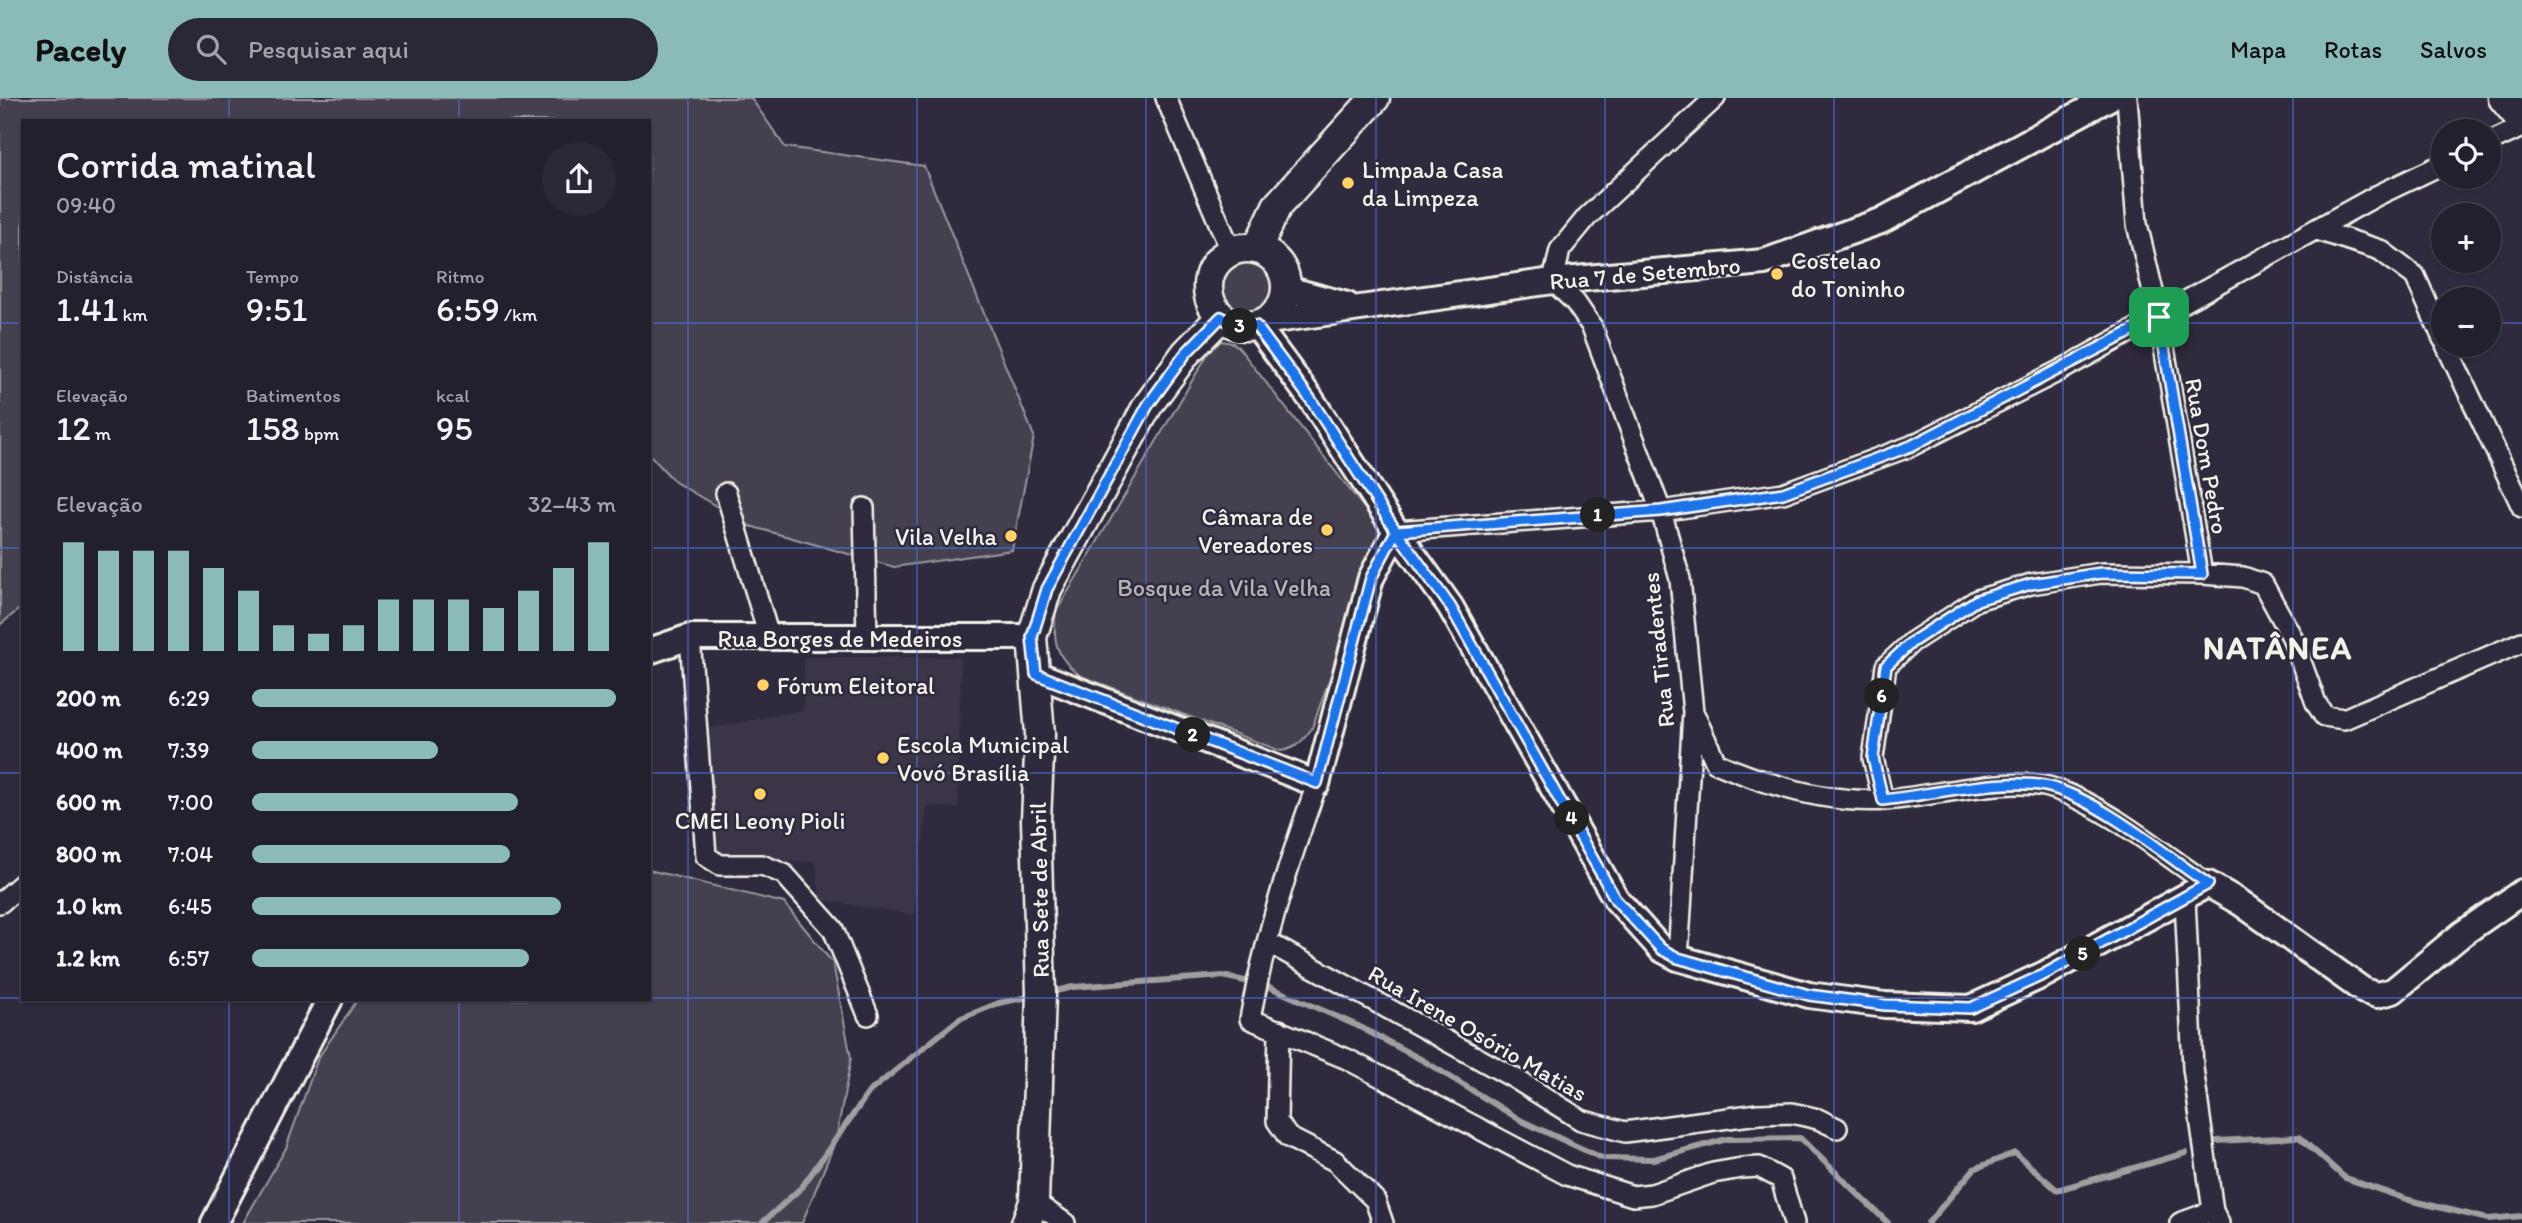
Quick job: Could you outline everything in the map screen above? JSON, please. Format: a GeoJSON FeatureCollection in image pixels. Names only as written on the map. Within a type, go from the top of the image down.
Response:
{"type":"FeatureCollection","features":[{"type":"Feature","properties":{"kind":"main road"},"geometry":{"type":"LineString","coordinates":[[1244,250],[1279,264],[1287,289],[1285,302],[1262,324],[1232,324],[1221,317],[1213,307],[1208,282],[1212,269],[1244,250],[1277,206],[1376,98]]}},
{"type":"Feature","properties":{"kind":"main road"},"geometry":{"type":"LineString","coordinates":[[2503,98],[2522,121]]}},
{"type":"Feature","properties":{"kind":"main road","name":"Rua Sete de Abril"},"geometry":{"type":"LineString","coordinates":[[1030,1212],[1041,994],[1036,820],[1040,734],[1032,637],[1047,589],[1148,405],[1186,353],[1221,317]]}},
{"type":"Feature","properties":{"kind":"street"},"geometry":{"type":"LineString","coordinates":[[1166,98],[1244,250]]}},
{"type":"Feature","properties":{"kind":"street"},"geometry":{"type":"LineString","coordinates":[[1553,281],[1560,250],[1587,217],[1714,98]]}},
{"type":"Feature","properties":{"kind":"street","name":"Rua 7 de Setembro"},"geometry":{"type":"LineString","coordinates":[[1262,324],[1354,307],[1553,281],[1764,262],[1881,221],[2109,98]]}},
{"type":"Feature","properties":{"kind":"street","name":"Rua Dom Pedro"},"geometry":{"type":"LineString","coordinates":[[2127,98],[2137,224],[2159,317],[2202,574]]}},
{"type":"Feature","properties":{"kind":"street"},"geometry":{"type":"LineString","coordinates":[[2501,137],[2522,127]]}},
{"type":"Feature","properties":{"kind":"street"},"geometry":{"type":"LineString","coordinates":[[1396,531],[1661,511],[1783,493],[1911,446],[2159,317],[2376,197],[2431,170]]}},
{"type":"Feature","properties":{"kind":"street"},"geometry":{"type":"LineString","coordinates":[[2317,230],[2380,250],[2416,276],[2431,311]]}},
{"type":"Feature","properties":{"kind":"street","name":"Rua Tiradentes"},"geometry":{"type":"LineString","coordinates":[[1553,281],[1575,302],[1592,327],[1661,511],[1680,579],[1693,712],[1678,958]]}},
{"type":"Feature","properties":{"kind":"street","name":"Rua 7 de Setembro"},"geometry":{"type":"LineString","coordinates":[[1287,289],[1354,307]]}},
{"type":"Feature","properties":{"kind":"street"},"geometry":{"type":"LineString","coordinates":[[1262,324],[1396,531],[1450,606],[1616,900],[1661,949],[1678,958],[1809,995],[1885,1005],[1971,1008],[2045,974],[2208,884]]}},
{"type":"Feature","properties":{"kind":"street"},"geometry":{"type":"LineString","coordinates":[[2452,357],[2522,507]]}},
{"type":"Feature","properties":{"kind":"street"},"geometry":{"type":"LineString","coordinates":[[726,493],[770,639]]}},
{"type":"Feature","properties":{"kind":"street"},"geometry":{"type":"LineString","coordinates":[[864,508],[867,639]]}},
{"type":"Feature","properties":{"kind":"street"},"geometry":{"type":"LineString","coordinates":[[1396,531],[1371,578],[1317,783],[1298,836],[1260,968],[1250,1019],[1347,1059],[1567,1175],[1633,1196],[1652,1195],[1713,1173],[1759,1167],[1781,1179],[1794,1223]]}},
{"type":"Feature","properties":{"kind":"street"},"geometry":{"type":"LineString","coordinates":[[1883,800],[1873,758],[1886,666],[1912,642],[1977,600],[2031,584],[2101,573],[2202,574],[2243,577],[2263,584],[2292,637],[2316,703],[2324,716],[2344,719],[2522,642]]}},
{"type":"Feature","properties":{"kind":"street"},"geometry":{"type":"LineString","coordinates":[[690,637],[706,856],[720,865],[762,865],[784,874],[833,929],[868,1015]]}},
{"type":"Feature","properties":{"kind":"street","name":"Rua Borges de Medeiros"},"geometry":{"type":"LineString","coordinates":[[651,650],[690,637],[1032,637]]}},
{"type":"Feature","properties":{"kind":"street"},"geometry":{"type":"LineString","coordinates":[[1036,674],[1317,783]]}},
{"type":"Feature","properties":{"kind":"street"},"geometry":{"type":"LineString","coordinates":[[1693,712],[1716,763],[1760,782],[1836,797],[1883,800],[1999,785],[2053,788],[2105,813],[2208,884],[2241,903],[2364,991],[2377,995],[2393,991],[2462,934],[2522,892]]}},
{"type":"Feature","properties":{"kind":"street"},"geometry":{"type":"LineString","coordinates":[[0,904],[21,885]]}},
{"type":"Feature","properties":{"kind":"street"},"geometry":{"type":"LineString","coordinates":[[2180,1223],[2216,1217],[2193,1068],[2185,899]]}},
{"type":"Feature","properties":{"kind":"street","name":"Rua Irene Osório Matias"},"geometry":{"type":"LineString","coordinates":[[1269,943],[1514,1078],[1581,1120],[1625,1132],[1758,1114],[1792,1113],[1818,1119],[1837,1128]]}},
{"type":"Feature","properties":{"kind":"street"},"geometry":{"type":"LineString","coordinates":[[214,1223],[329,1001]]}},
{"type":"Feature","properties":{"kind":"street"},"geometry":{"type":"LineString","coordinates":[[1279,1030],[1277,1121],[1288,1137],[1335,1161],[1375,1200],[1383,1223]]}},
{"type":"Feature","properties":{"kind":"street"},"geometry":{"type":"LineString","coordinates":[[1030,1212],[1065,1223]]}},
{"type":"Feature","properties":{"kind":"shaded area","name":"Escola Municipal Vovó Brasília"},"geometry":{"type":"Polygon","coordinates":[[[804,657],[961,657],[958,808],[927,806],[914,915],[820,900],[816,862],[712,859],[705,729],[803,710],[804,657]]]}},
{"type":"Feature","properties":{"kind":"green space"},"geometry":{"type":"Polygon","coordinates":[[[0,98],[751,98],[785,147],[924,166],[1034,436],[1012,550],[894,567],[750,526],[675,482],[651,456],[651,119],[21,119],[21,608],[0,625],[0,98]]]}},
{"type":"Feature","properties":{"kind":"green space"},"geometry":{"type":"Polygon","coordinates":[[[1247,261],[1266,268],[1273,287],[1266,306],[1247,313],[1228,306],[1221,287],[1228,268],[1247,261]]]}},
{"type":"Feature","properties":{"kind":"green space","name":"Bosque da Vila Velha"},"geometry":{"type":"Polygon","coordinates":[[[1221,341],[1233,343],[1239,348],[1382,531],[1312,728],[1299,743],[1281,751],[1081,676],[1061,656],[1056,641],[1056,612],[1209,352],[1221,341]]]}},
{"type":"Feature","properties":{"kind":"green space"},"geometry":{"type":"Polygon","coordinates":[[[651,870],[784,903],[833,963],[851,1058],[836,1140],[802,1223],[243,1223],[286,1148],[318,1058],[357,1001],[651,1001],[651,870]]]}},
{"type":"Feature","properties":{"kind":"waterway"},"geometry":{"type":"LineString","coordinates":[[1047,993],[1073,987],[1223,976],[1267,986],[1358,1026],[1424,1061],[1522,1121],[1602,1158],[1654,1159],[1727,1139],[1800,1138],[1888,1223]]}},
{"type":"Feature","properties":{"kind":"waterway"},"geometry":{"type":"LineString","coordinates":[[762,1223],[802,1187],[869,1092],[959,1019],[999,1003],[1033,996]]}},
{"type":"Feature","properties":{"kind":"waterway"},"geometry":{"type":"LineString","coordinates":[[2216,1141],[2299,1137],[2345,1178],[2409,1200],[2488,1219],[2522,1216]]}},
{"type":"Feature","properties":{"kind":"waterway"},"geometry":{"type":"LineString","coordinates":[[1928,1223],[1974,1169],[2015,1153],[2057,1190],[2186,1153]]}},
{"type":"Feature","properties":{"kind":"place","name":"LimpaJa Casa da Limpeza"},"geometry":{"type":"Point","coordinates":[1348,183]}},
{"type":"Feature","properties":{"kind":"place","name":"Costelao do Toninho"},"geometry":{"type":"Point","coordinates":[1777,274]}},
{"type":"Feature","properties":{"kind":"place","name":"Câmara de Vereadores"},"geometry":{"type":"Point","coordinates":[1327,530]}},
{"type":"Feature","properties":{"kind":"place","name":"Vila Velha"},"geometry":{"type":"Point","coordinates":[1011,536]}},
{"type":"Feature","properties":{"kind":"place","name":"Fórum Eleitoral"},"geometry":{"type":"Point","coordinates":[763,685]}},
{"type":"Feature","properties":{"kind":"place","name":"Escola Municipal Vovó Brasília"},"geometry":{"type":"Point","coordinates":[883,758]}},
{"type":"Feature","properties":{"kind":"place","name":"CMEI Leony Pioli"},"geometry":{"type":"Point","coordinates":[760,794]}},
{"type":"Feature","properties":{"kind":"district","name":"NATÂNEA"},"geometry":{"type":"Point","coordinates":[2278,648]}},
{"type":"Feature","properties":{"kind":"route"},"geometry":{"type":"LineString","coordinates":[[2159,317],[1911,446],[1783,493],[1661,511],[1396,531],[1371,578],[1346,664],[1317,783],[1036,674],[1032,637],[1047,589],[1148,405],[1186,353],[1221,317],[1232,324],[1256,326],[1311,400],[1396,531],[1450,606],[1541,762],[1616,900],[1661,949],[1678,958],[1719,971],[1809,995],[1885,1005],[1971,1008],[2045,974],[2208,884],[2105,813],[2053,788],[1999,785],[1883,800],[1873,758],[1886,666],[1912,642],[1977,600],[2031,584],[2101,573],[2202,574],[2159,317]]}}]}
